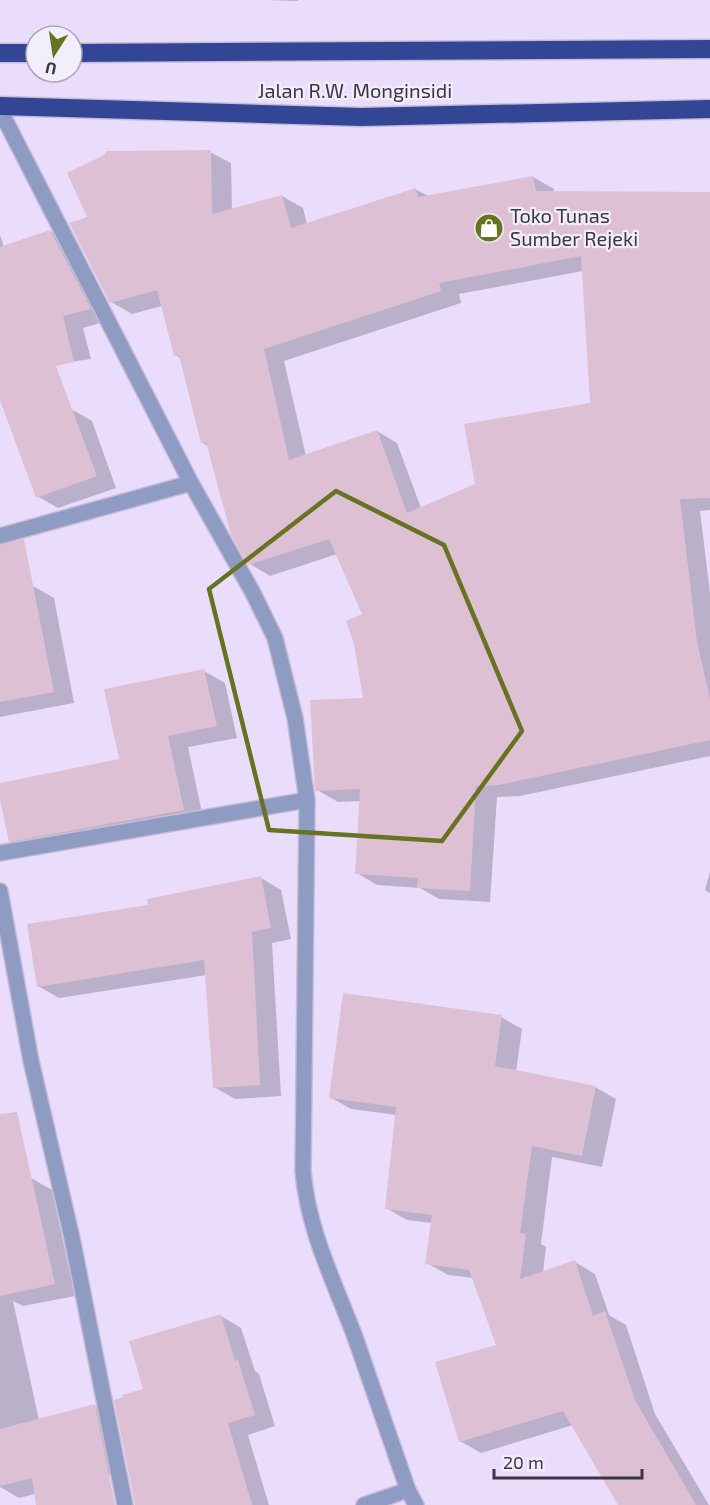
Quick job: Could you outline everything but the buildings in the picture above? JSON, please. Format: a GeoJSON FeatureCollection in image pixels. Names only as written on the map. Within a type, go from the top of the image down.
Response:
{"type":"FeatureCollection","features":[{"type":"Feature","properties":{"kind":"highway","name":"Jalan R.W. Monginsidi"},"geometry":{"type":"LineString","coordinates":[[84,53],[710,49]]}},
{"type":"Feature","properties":{"kind":"highway"},"geometry":{"type":"LineString","coordinates":[[0,53],[24,53]]}},
{"type":"Feature","properties":{"kind":"highway","name":"Jalan R.W. Monginsidi"},"geometry":{"type":"LineString","coordinates":[[0,108],[362,117],[710,109]]}},
{"type":"Feature","properties":{"kind":"street"},"geometry":{"type":"LineString","coordinates":[[0,108],[191,483],[253,593],[275,638],[295,718],[307,800],[303,1171],[306,1199],[322,1256],[354,1336],[408,1490],[416,1505]]}},
{"type":"Feature","properties":{"kind":"street"},"geometry":{"type":"LineString","coordinates":[[0,536],[191,483]]}},
{"type":"Feature","properties":{"kind":"street"},"geometry":{"type":"LineString","coordinates":[[0,853],[307,800]]}},
{"type":"Feature","properties":{"kind":"street"},"geometry":{"type":"LineString","coordinates":[[0,891],[31,1061],[72,1238],[125,1505]]}},
{"type":"Feature","properties":{"kind":"street"},"geometry":{"type":"LineString","coordinates":[[364,1505],[408,1490]]}},
{"type":"Feature","properties":{"kind":"highlighted area"},"geometry":{"type":"Polygon","coordinates":[[[336,491],[444,545],[522,731],[442,841],[269,830],[209,589],[336,491]]]}},
{"type":"Feature","properties":{"kind":"place","name":"Toko Tunas Sumber Rejeki"},"geometry":{"type":"Point","coordinates":[489,228]}}]}
